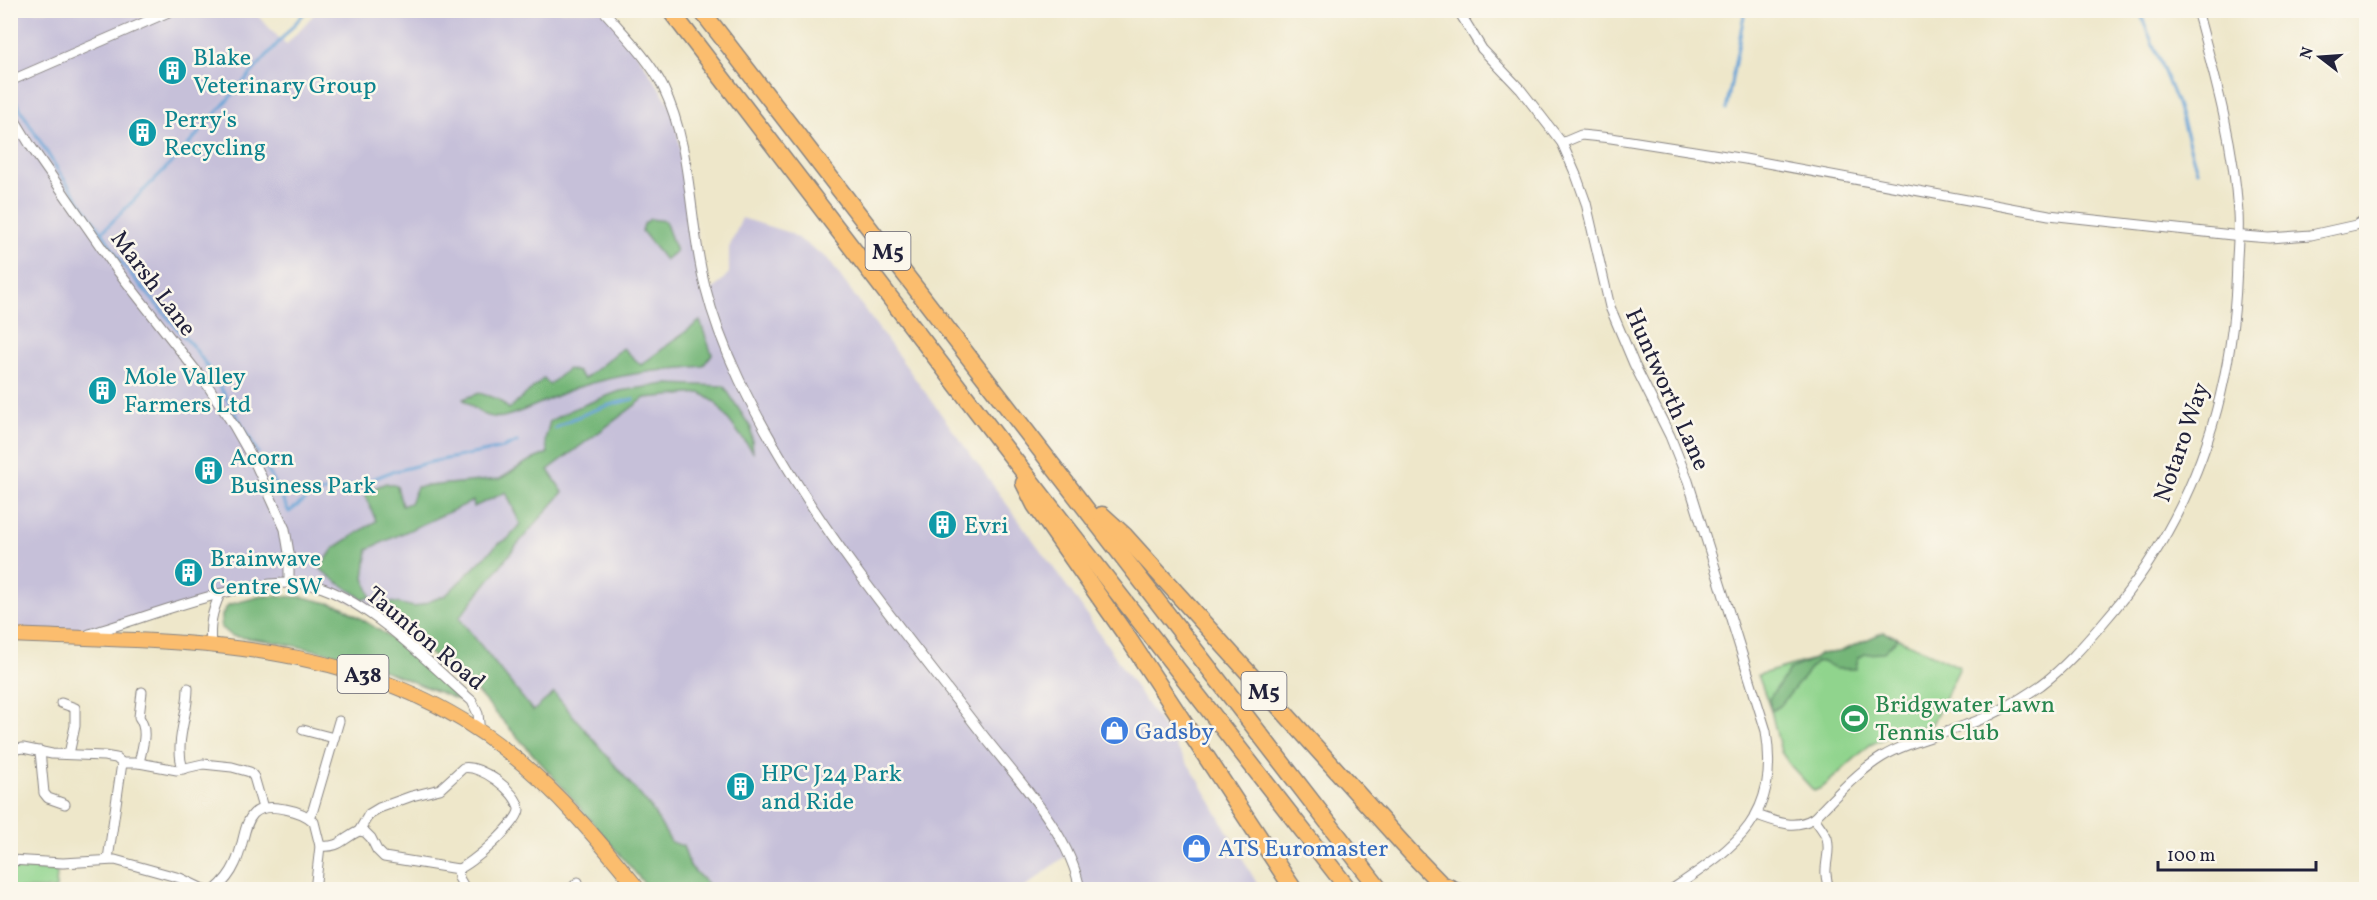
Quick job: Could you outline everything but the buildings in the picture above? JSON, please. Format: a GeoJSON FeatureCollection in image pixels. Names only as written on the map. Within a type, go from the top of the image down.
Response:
{"type":"FeatureCollection","features":[{"type":"Feature","properties":{"kind":"highway","name":"M5"},"geometry":{"type":"LineString","coordinates":[[670,10],[1005,448],[1349,890]]}},
{"type":"Feature","properties":{"kind":"highway","name":"M5"},"geometry":{"type":"LineString","coordinates":[[701,10],[1380,890]]}},
{"type":"Feature","properties":{"kind":"highway","name":"M5"},"geometry":{"type":"LineString","coordinates":[[1005,448],[1035,505],[1128,638],[1294,890]]}},
{"type":"Feature","properties":{"kind":"highway","name":"M5"},"geometry":{"type":"LineString","coordinates":[[1074,491],[1125,536],[1441,884],[1455,890]]}},
{"type":"Feature","properties":{"kind":"main road","name":"Taunton Road"},"geometry":{"type":"LineString","coordinates":[[10,634],[211,645],[282,654],[350,670],[415,695],[507,750],[559,797],[639,890]]}},
{"type":"Feature","properties":{"kind":"street"},"geometry":{"type":"LineString","coordinates":[[10,81],[173,10]]}},
{"type":"Feature","properties":{"kind":"street"},"geometry":{"type":"LineString","coordinates":[[603,10],[662,84],[673,109],[682,139],[694,236],[705,286],[718,329],[756,413],[786,466],[824,524],[1049,821],[1077,871],[1080,890]]}},
{"type":"Feature","properties":{"kind":"street","name":"Huntworth Lane"},"geometry":{"type":"LineString","coordinates":[[1458,10],[1482,49],[1521,90],[1562,143],[1586,203],[1610,307],[1634,364],[1670,436],[1688,481],[1766,731],[1769,753],[1768,779],[1757,815],[1736,842],[1671,890]]}},
{"type":"Feature","properties":{"kind":"street","name":"Notaro Way"},"geometry":{"type":"LineString","coordinates":[[1814,818],[1862,772],[1881,758],[1903,747],[1983,719],[2021,699],[2045,682],[2085,644],[2131,589],[2151,561],[2183,504],[2200,463],[2228,365],[2235,319],[2238,236],[2234,168],[2228,131],[2198,10]]}},
{"type":"Feature","properties":{"kind":"street","name":"Marsh Lane"},"geometry":{"type":"LineString","coordinates":[[10,112],[39,157],[158,324],[208,386],[234,426],[255,463],[285,529],[290,583]]}},
{"type":"Feature","properties":{"kind":"street"},"geometry":{"type":"LineString","coordinates":[[1562,143],[1581,135],[1611,138],[1745,159],[2049,215],[2238,236],[2270,238],[2311,235],[2356,225],[2367,219]]}},
{"type":"Feature","properties":{"kind":"street","name":"Taunton Road"},"geometry":{"type":"LineString","coordinates":[[76,638],[220,594],[264,584],[303,583],[323,588],[363,609],[472,701],[478,714],[480,732]]}},
{"type":"Feature","properties":{"kind":"street"},"geometry":{"type":"LineString","coordinates":[[211,645],[209,629],[211,614],[220,594]]}},
{"type":"Feature","properties":{"kind":"street"},"geometry":{"type":"LineString","coordinates":[[183,769],[178,748],[188,709],[188,688]]}},
{"type":"Feature","properties":{"kind":"street"},"geometry":{"type":"LineString","coordinates":[[139,763],[145,733],[144,724],[139,717],[142,692]]}},
{"type":"Feature","properties":{"kind":"street"},"geometry":{"type":"LineString","coordinates":[[60,703],[75,708],[74,732],[69,754]]}},
{"type":"Feature","properties":{"kind":"street"},"geometry":{"type":"LineString","coordinates":[[315,890],[320,846],[311,819],[339,721]]}},
{"type":"Feature","properties":{"kind":"street"},"geometry":{"type":"LineString","coordinates":[[303,730],[334,738]]}},
{"type":"Feature","properties":{"kind":"street"},"geometry":{"type":"LineString","coordinates":[[10,750],[23,748],[104,756],[116,758],[122,763],[139,763],[167,769],[183,769],[211,764],[250,772],[257,784],[263,808]]}},
{"type":"Feature","properties":{"kind":"street"},"geometry":{"type":"LineString","coordinates":[[40,751],[45,794],[48,798],[65,804]]}},
{"type":"Feature","properties":{"kind":"street"},"geometry":{"type":"LineString","coordinates":[[108,859],[122,763]]}},
{"type":"Feature","properties":{"kind":"street"},"geometry":{"type":"LineString","coordinates":[[320,846],[338,845],[358,831],[369,814],[412,796],[440,789],[463,768],[477,768],[489,775],[508,791],[517,804],[516,821],[466,866],[459,869],[384,857],[377,850],[371,838],[365,832],[358,831]]}},
{"type":"Feature","properties":{"kind":"street"},"geometry":{"type":"LineString","coordinates":[[215,890],[236,863],[250,818],[263,808],[277,807],[311,819]]}},
{"type":"Feature","properties":{"kind":"street"},"geometry":{"type":"LineString","coordinates":[[1757,815],[1789,825],[1806,823],[1814,818],[1826,837],[1828,853],[1824,872],[1830,890]]}},
{"type":"Feature","properties":{"kind":"street"},"geometry":{"type":"LineString","coordinates":[[11,858],[63,863],[108,859],[180,878],[205,890]]}},
{"type":"Feature","properties":{"kind":"street"},"geometry":{"type":"LineString","coordinates":[[459,869],[459,878],[466,890]]}},
{"type":"Feature","properties":{"kind":"street"},"geometry":{"type":"LineString","coordinates":[[570,890],[578,882]]}},
{"type":"Feature","properties":{"kind":"shaded area"},"geometry":{"type":"Polygon","coordinates":[[[11,11],[253,11],[286,45],[317,11],[603,11],[626,36],[673,109],[707,292],[715,288],[729,273],[729,248],[742,218],[790,233],[827,258],[1074,596],[1198,779],[1260,889],[1080,889],[1068,854],[1023,889],[712,889],[690,866],[683,846],[672,842],[651,808],[554,693],[533,711],[459,618],[390,602],[385,620],[323,588],[264,584],[76,638],[11,635],[11,11]]]}},
{"type":"Feature","properties":{"kind":"green space"},"geometry":{"type":"Polygon","coordinates":[[[650,219],[665,221],[676,251],[665,260],[642,231],[644,224],[650,219]]]}},
{"type":"Feature","properties":{"kind":"green space"},"geometry":{"type":"Polygon","coordinates":[[[700,321],[712,354],[703,366],[639,373],[592,383],[503,417],[486,415],[463,399],[479,393],[498,399],[509,409],[544,378],[549,385],[568,369],[578,372],[584,379],[623,348],[641,365],[700,321]]]}},
{"type":"Feature","properties":{"kind":"green space"},"geometry":{"type":"Polygon","coordinates":[[[666,384],[724,386],[751,428],[753,452],[715,402],[701,393],[645,398],[548,470],[563,492],[516,546],[459,618],[533,711],[554,693],[651,808],[671,842],[683,846],[690,866],[712,889],[649,889],[564,789],[468,682],[385,620],[391,602],[415,607],[446,595],[498,544],[508,539],[520,524],[506,492],[474,507],[473,501],[368,549],[364,578],[371,597],[363,599],[320,568],[334,548],[376,521],[364,492],[386,483],[397,486],[402,506],[410,503],[417,487],[500,479],[527,462],[548,453],[545,440],[550,421],[573,409],[620,391],[666,384]]]}},
{"type":"Feature","properties":{"kind":"green space"},"geometry":{"type":"Polygon","coordinates":[[[262,596],[303,597],[341,606],[384,633],[427,668],[461,701],[350,657],[232,636],[221,627],[222,615],[228,605],[262,596]]]}},
{"type":"Feature","properties":{"kind":"green space","name":"Bridgwater Lawn Tennis Club"},"geometry":{"type":"Polygon","coordinates":[[[1884,632],[1960,667],[1932,724],[1893,734],[1870,745],[1823,787],[1814,791],[1781,752],[1771,711],[1758,675],[1814,659],[1820,654],[1839,652],[1884,632]]]}},
{"type":"Feature","properties":{"kind":"green space"},"geometry":{"type":"Polygon","coordinates":[[[1884,632],[1898,638],[1883,653],[1865,654],[1858,658],[1856,669],[1836,669],[1823,661],[1816,662],[1780,706],[1771,711],[1769,699],[1790,669],[1820,654],[1839,652],[1884,632]]]}},
{"type":"Feature","properties":{"kind":"green space"},"geometry":{"type":"Polygon","coordinates":[[[19,868],[57,871],[56,889],[11,889],[11,871],[19,868]]]}},
{"type":"Feature","properties":{"kind":"waterway"},"geometry":{"type":"LineString","coordinates":[[258,453],[212,373],[195,349],[123,265],[102,232],[181,153],[307,10]]}},
{"type":"Feature","properties":{"kind":"waterway"},"geometry":{"type":"LineString","coordinates":[[1726,110],[1745,10]]}},
{"type":"Feature","properties":{"kind":"waterway"},"geometry":{"type":"LineString","coordinates":[[2139,10],[2177,104],[2197,171]]}},
{"type":"Feature","properties":{"kind":"waterway"},"geometry":{"type":"LineString","coordinates":[[13,97],[59,172],[102,232]]}},
{"type":"Feature","properties":{"kind":"waterway"},"geometry":{"type":"LineString","coordinates":[[555,428],[593,410],[633,399]]}},
{"type":"Feature","properties":{"kind":"waterway"},"geometry":{"type":"LineString","coordinates":[[264,463],[289,512],[310,496],[328,490],[358,485],[388,473],[503,448],[517,442]]}},
{"type":"Feature","properties":{"kind":"place","name":"Blake Veterinary Group"},"geometry":{"type":"Point","coordinates":[172,71]}},
{"type":"Feature","properties":{"kind":"place","name":"Perry's Recycling"},"geometry":{"type":"Point","coordinates":[143,133]}},
{"type":"Feature","properties":{"kind":"place","name":"Mole Valley Farmers Ltd"},"geometry":{"type":"Point","coordinates":[103,390]}},
{"type":"Feature","properties":{"kind":"place","name":"Acorn Business Park"},"geometry":{"type":"Point","coordinates":[209,471]}},
{"type":"Feature","properties":{"kind":"place","name":"Evri"},"geometry":{"type":"Point","coordinates":[943,525]}},
{"type":"Feature","properties":{"kind":"place","name":"Brainwave Centre SW"},"geometry":{"type":"Point","coordinates":[189,572]}},
{"type":"Feature","properties":{"kind":"place","name":"Bridgwater Lawn Tennis Club"},"geometry":{"type":"Point","coordinates":[1854,718]}},
{"type":"Feature","properties":{"kind":"place","name":"Gadsby"},"geometry":{"type":"Point","coordinates":[1114,731]}},
{"type":"Feature","properties":{"kind":"place","name":"HPC J24 Park and Ride"},"geometry":{"type":"Point","coordinates":[740,787]}},
{"type":"Feature","properties":{"kind":"place","name":"ATS Euromaster"},"geometry":{"type":"Point","coordinates":[1197,848]}}]}
